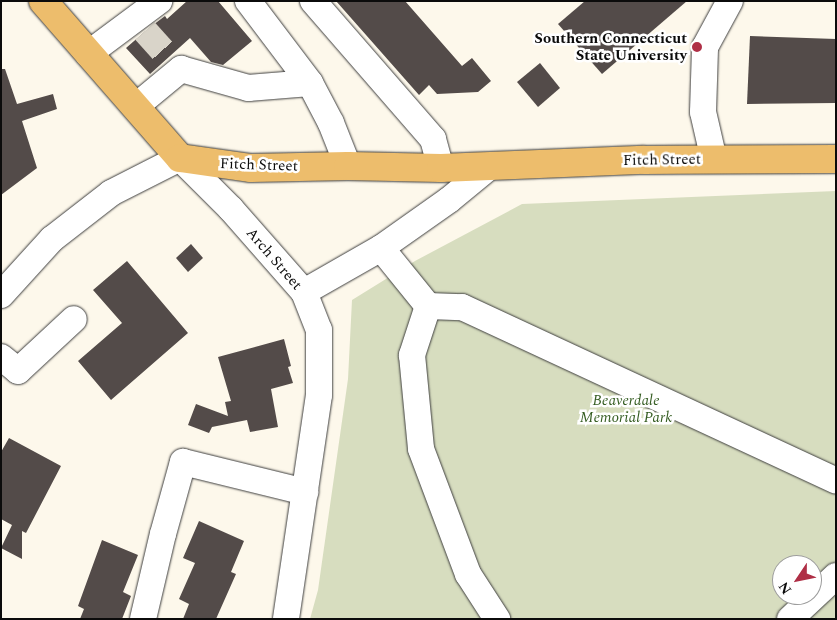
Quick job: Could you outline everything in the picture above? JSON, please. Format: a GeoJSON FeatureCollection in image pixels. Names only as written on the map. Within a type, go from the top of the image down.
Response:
{"type":"FeatureCollection","features":[{"type":"Feature","properties":{"kind":"main road","name":"Arch Street"},"geometry":{"type":"LineString","coordinates":[[43,1],[180,158]]}},
{"type":"Feature","properties":{"kind":"main road","name":"Fitch Street"},"geometry":{"type":"LineString","coordinates":[[180,158],[251,168],[348,166],[441,168],[644,160],[836,159]]}},
{"type":"Feature","properties":{"kind":"street"},"geometry":{"type":"LineString","coordinates":[[88,54],[140,26],[159,1]]}},
{"type":"Feature","properties":{"kind":"street"},"geometry":{"type":"LineString","coordinates":[[248,1],[310,83],[331,123],[348,166]]}},
{"type":"Feature","properties":{"kind":"street"},"geometry":{"type":"LineString","coordinates":[[313,1],[433,139],[441,168]]}},
{"type":"Feature","properties":{"kind":"street"},"geometry":{"type":"LineString","coordinates":[[714,160],[703,112],[704,47],[730,1]]}},
{"type":"Feature","properties":{"kind":"street"},"geometry":{"type":"LineString","coordinates":[[135,107],[175,63],[248,88],[310,83]]}},
{"type":"Feature","properties":{"kind":"street"},"geometry":{"type":"LineString","coordinates":[[1,294],[52,239],[111,193],[180,158]]}},
{"type":"Feature","properties":{"kind":"street","name":"Arch Street"},"geometry":{"type":"LineString","coordinates":[[180,158],[231,209],[304,292],[319,330],[319,395],[286,619]]}},
{"type":"Feature","properties":{"kind":"street"},"geometry":{"type":"LineString","coordinates":[[304,292],[381,248],[450,200],[489,167]]}},
{"type":"Feature","properties":{"kind":"street"},"geometry":{"type":"LineString","coordinates":[[381,248],[428,306]]}},
{"type":"Feature","properties":{"kind":"street"},"geometry":{"type":"LineString","coordinates":[[428,306],[462,306],[836,481]]}},
{"type":"Feature","properties":{"kind":"street"},"geometry":{"type":"LineString","coordinates":[[428,306],[412,355],[421,449],[468,574],[497,619]]}},
{"type":"Feature","properties":{"kind":"street"},"geometry":{"type":"LineString","coordinates":[[1,357],[18,371],[74,319]]}},
{"type":"Feature","properties":{"kind":"street"},"geometry":{"type":"LineString","coordinates":[[143,619],[163,534],[183,462],[305,492]]}},
{"type":"Feature","properties":{"kind":"street"},"geometry":{"type":"LineString","coordinates":[[790,619],[836,576]]}},
{"type":"Feature","properties":{"kind":"green space","name":"Beaverdale Memorial Park"},"geometry":{"type":"Polygon","coordinates":[[[836,191],[836,619],[310,619],[318,590],[348,379],[352,300],[415,261],[522,204],[836,191]]]}},
{"type":"Feature","properties":{"kind":"building"},"geometry":{"type":"Polygon","coordinates":[[[187,1],[218,1],[252,41],[223,65],[211,62],[190,38],[150,74],[126,48],[165,16],[167,19],[187,1]]]}},
{"type":"Feature","properties":{"kind":"building"},"geometry":{"type":"Polygon","coordinates":[[[336,1],[405,1],[462,66],[472,58],[491,81],[478,92],[437,94],[429,85],[419,95],[336,1]]]}},
{"type":"Feature","properties":{"kind":"building"},"geometry":{"type":"Polygon","coordinates":[[[585,1],[687,1],[602,74],[558,24],[585,1]]]}},
{"type":"Feature","properties":{"kind":"building"},"geometry":{"type":"Polygon","coordinates":[[[750,36],[836,39],[836,103],[747,104],[750,36]]]}},
{"type":"Feature","properties":{"kind":"building"},"geometry":{"type":"Polygon","coordinates":[[[540,63],[560,88],[538,107],[517,82],[540,63]]]}},
{"type":"Feature","properties":{"kind":"building"},"geometry":{"type":"Polygon","coordinates":[[[1,69],[5,69],[17,104],[53,94],[57,109],[22,121],[37,168],[1,195],[1,69]]]}},
{"type":"Feature","properties":{"kind":"building"},"geometry":{"type":"Polygon","coordinates":[[[191,244],[203,258],[188,272],[176,258],[191,244]]]}},
{"type":"Feature","properties":{"kind":"building"},"geometry":{"type":"Polygon","coordinates":[[[127,261],[188,333],[111,400],[78,361],[122,323],[93,290],[127,261]]]}},
{"type":"Feature","properties":{"kind":"building"},"geometry":{"type":"Polygon","coordinates":[[[284,339],[291,366],[288,367],[293,383],[271,389],[278,427],[250,432],[247,420],[212,427],[209,433],[188,425],[196,404],[228,416],[225,402],[231,401],[218,357],[284,339]]]}},
{"type":"Feature","properties":{"kind":"building"},"geometry":{"type":"Polygon","coordinates":[[[9,438],[61,466],[26,533],[22,531],[22,559],[1,548],[12,525],[1,519],[1,452],[9,438]]]}},
{"type":"Feature","properties":{"kind":"building"},"geometry":{"type":"Polygon","coordinates":[[[199,521],[244,541],[231,572],[236,574],[216,619],[183,619],[189,604],[179,599],[195,563],[183,558],[199,521]]]}},
{"type":"Feature","properties":{"kind":"building"},"geometry":{"type":"Polygon","coordinates":[[[102,540],[138,555],[123,592],[131,596],[122,619],[80,619],[84,609],[78,606],[102,540]]]}},
{"type":"Feature","properties":{"kind":"tunnel"},"geometry":{"type":"LineString","coordinates":[[145,31],[169,58]]}},
{"type":"Feature","properties":{"kind":"place","name":"Southern Connecticut State University"},"geometry":{"type":"Point","coordinates":[697,47]}}]}
